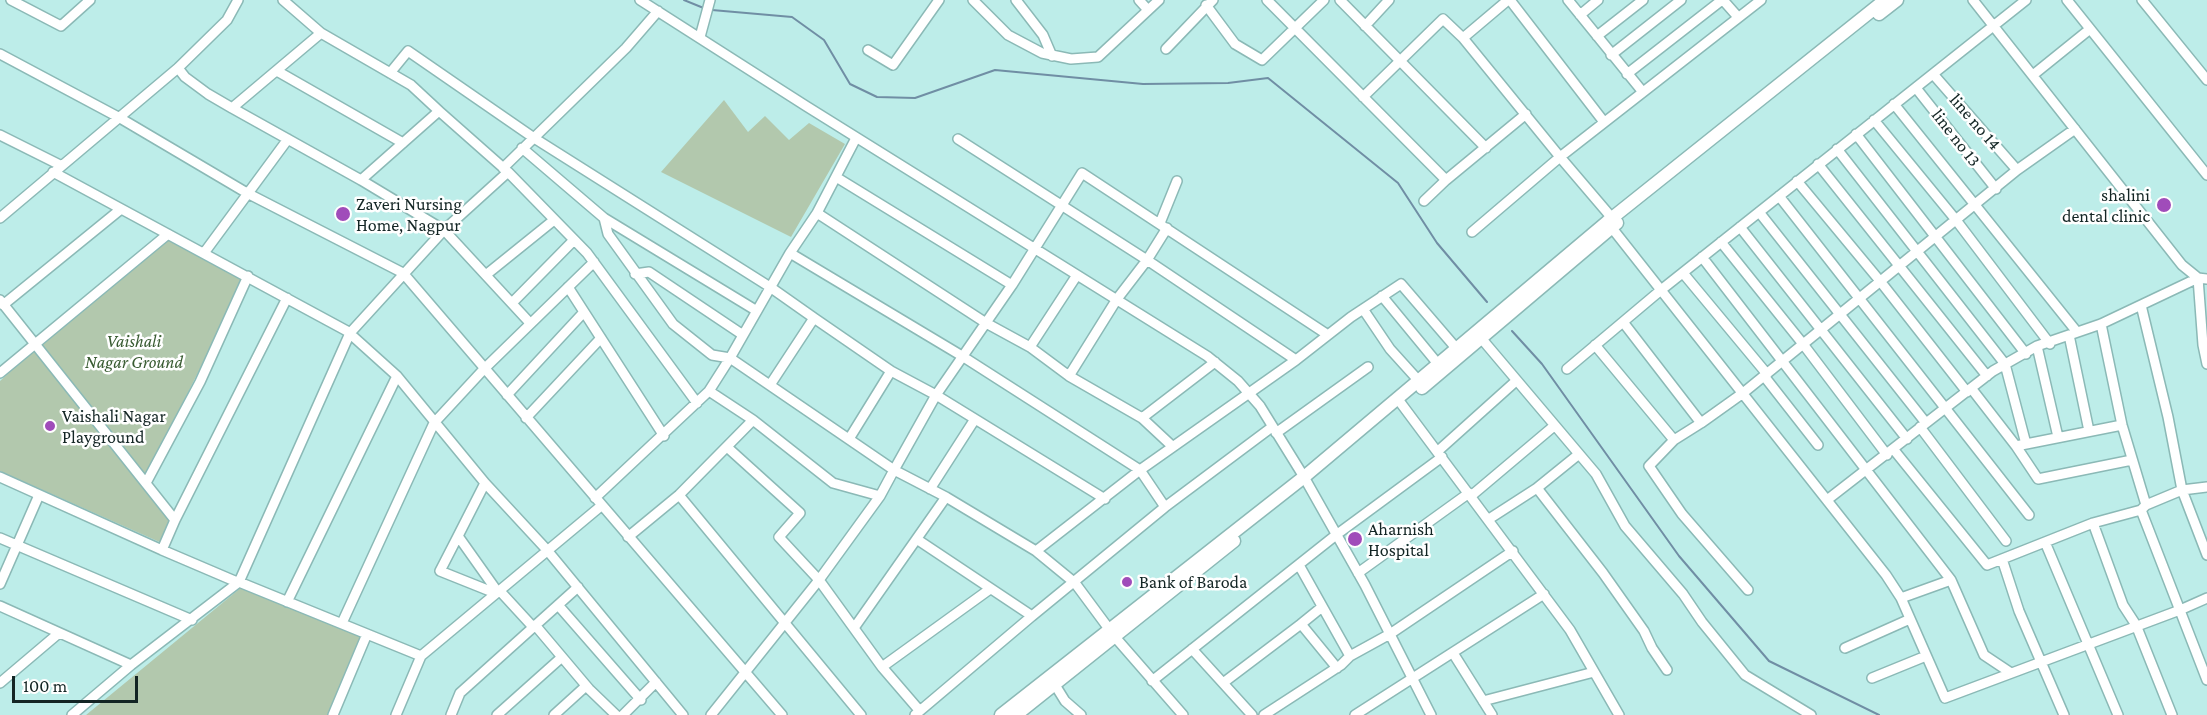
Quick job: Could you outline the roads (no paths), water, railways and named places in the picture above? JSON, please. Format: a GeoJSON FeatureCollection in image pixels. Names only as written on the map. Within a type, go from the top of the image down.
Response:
{"type":"FeatureCollection","features":[{"type":"Feature","properties":{"kind":"main road"},"geometry":{"type":"LineString","coordinates":[[1399,401],[1418,380],[1456,348],[1502,314],[1610,222],[1885,0]]}},
{"type":"Feature","properties":{"kind":"main road"},"geometry":{"type":"LineString","coordinates":[[1610,222],[1897,0]]}},
{"type":"Feature","properties":{"kind":"main road"},"geometry":{"type":"LineString","coordinates":[[1001,715],[1052,680],[1305,480],[1399,401],[1481,338],[1502,314]]}},
{"type":"Feature","properties":{"kind":"main road"},"geometry":{"type":"LineString","coordinates":[[1016,715],[1052,680]]}},
{"type":"Feature","properties":{"kind":"street"},"geometry":{"type":"LineString","coordinates":[[11,0],[61,26],[90,0]]}},
{"type":"Feature","properties":{"kind":"street"},"geometry":{"type":"LineString","coordinates":[[0,219],[57,168],[178,68],[227,20],[238,0]]}},
{"type":"Feature","properties":{"kind":"street"},"geometry":{"type":"LineString","coordinates":[[283,0],[321,33],[411,85],[505,170],[594,262],[697,403]]}},
{"type":"Feature","properties":{"kind":"street"},"geometry":{"type":"LineString","coordinates":[[640,0],[1215,362],[1248,392],[1305,480],[1358,573],[1431,715]]}},
{"type":"Feature","properties":{"kind":"street"},"geometry":{"type":"LineString","coordinates":[[700,37],[710,0]]}},
{"type":"Feature","properties":{"kind":"street"},"geometry":{"type":"LineString","coordinates":[[868,50],[893,65],[939,0]]}},
{"type":"Feature","properties":{"kind":"street"},"geometry":{"type":"LineString","coordinates":[[973,0],[1008,35],[1052,56],[1071,59],[1098,57],[1159,0]]}},
{"type":"Feature","properties":{"kind":"street"},"geometry":{"type":"LineString","coordinates":[[1016,0],[1043,35],[1052,56]]}},
{"type":"Feature","properties":{"kind":"street"},"geometry":{"type":"LineString","coordinates":[[1139,0],[1148,10]]}},
{"type":"Feature","properties":{"kind":"street"},"geometry":{"type":"LineString","coordinates":[[1266,0],[1446,180]]}},
{"type":"Feature","properties":{"kind":"street"},"geometry":{"type":"LineString","coordinates":[[1166,49],[1209,3],[1235,44],[1262,60],[1324,0]]}},
{"type":"Feature","properties":{"kind":"street"},"geometry":{"type":"LineString","coordinates":[[1340,0],[1486,148]]}},
{"type":"Feature","properties":{"kind":"street"},"geometry":{"type":"LineString","coordinates":[[1365,26],[1389,0]]}},
{"type":"Feature","properties":{"kind":"street"},"geometry":{"type":"LineString","coordinates":[[1463,38],[1509,0],[1604,122]]}},
{"type":"Feature","properties":{"kind":"street"},"geometry":{"type":"LineString","coordinates":[[1568,0],[1642,91]]}},
{"type":"Feature","properties":{"kind":"street"},"geometry":{"type":"LineString","coordinates":[[1580,15],[1598,0]]}},
{"type":"Feature","properties":{"kind":"street"},"geometry":{"type":"LineString","coordinates":[[1597,36],[1643,0]]}},
{"type":"Feature","properties":{"kind":"street"},"geometry":{"type":"LineString","coordinates":[[1611,55],[1681,0]]}},
{"type":"Feature","properties":{"kind":"street"},"geometry":{"type":"LineString","coordinates":[[1628,74],[1722,0],[1738,17]]}},
{"type":"Feature","properties":{"kind":"street"},"geometry":{"type":"LineString","coordinates":[[1472,232],[1642,91],[1761,0]]}},
{"type":"Feature","properties":{"kind":"street"},"geometry":{"type":"LineString","coordinates":[[1973,0],[2182,265],[2202,278]]}},
{"type":"Feature","properties":{"kind":"street"},"geometry":{"type":"LineString","coordinates":[[1567,369],[1740,226],[2026,0]]}},
{"type":"Feature","properties":{"kind":"street"},"geometry":{"type":"LineString","coordinates":[[2067,0],[2207,175]]}},
{"type":"Feature","properties":{"kind":"street"},"geometry":{"type":"LineString","coordinates":[[2142,0],[2207,80]]}},
{"type":"Feature","properties":{"kind":"street"},"geometry":{"type":"LineString","coordinates":[[72,715],[131,665],[192,620],[238,582],[350,333],[403,273],[505,170],[522,148],[626,48],[658,11]]}},
{"type":"Feature","properties":{"kind":"street"},"geometry":{"type":"LineString","coordinates":[[1363,97],[1443,20],[1463,38],[1560,157],[1661,290],[1886,575],[1901,598],[1945,698],[2207,598]]}},
{"type":"Feature","properties":{"kind":"street"},"geometry":{"type":"LineString","coordinates":[[2033,75],[2090,29]]}},
{"type":"Feature","properties":{"kind":"street"},"geometry":{"type":"LineString","coordinates":[[232,108],[321,33]]}},
{"type":"Feature","properties":{"kind":"street"},"geometry":{"type":"LineString","coordinates":[[390,72],[408,51],[534,138],[770,287],[891,371],[936,395],[1105,499]]}},
{"type":"Feature","properties":{"kind":"street"},"geometry":{"type":"LineString","coordinates":[[0,54],[120,118],[247,193],[403,273],[782,715]]}},
{"type":"Feature","properties":{"kind":"street"},"geometry":{"type":"LineString","coordinates":[[178,68],[185,77],[208,94],[361,180],[444,230],[530,323]]}},
{"type":"Feature","properties":{"kind":"street"},"geometry":{"type":"LineString","coordinates":[[277,70],[403,143]]}},
{"type":"Feature","properties":{"kind":"street","name":"line no 14"},"geometry":{"type":"LineString","coordinates":[[1933,74],[2017,170]]}},
{"type":"Feature","properties":{"kind":"street","name":"line no 13"},"geometry":{"type":"LineString","coordinates":[[1916,87],[1996,189]]}},
{"type":"Feature","properties":{"kind":"street"},"geometry":{"type":"LineString","coordinates":[[1894,104],[1976,205],[2073,334],[2090,431]]}},
{"type":"Feature","properties":{"kind":"street"},"geometry":{"type":"LineString","coordinates":[[361,180],[439,111]]}},
{"type":"Feature","properties":{"kind":"street"},"geometry":{"type":"LineString","coordinates":[[1424,201],[1526,114]]}},
{"type":"Feature","properties":{"kind":"street"},"geometry":{"type":"LineString","coordinates":[[1875,120],[1956,220],[2050,344]]}},
{"type":"Feature","properties":{"kind":"street"},"geometry":{"type":"LineString","coordinates":[[1748,590],[1682,514],[1649,466],[1674,440],[1743,393],[2017,170],[2075,129]]}},
{"type":"Feature","properties":{"kind":"street"},"geometry":{"type":"LineString","coordinates":[[1856,134],[2026,354]]}},
{"type":"Feature","properties":{"kind":"street"},"geometry":{"type":"LineString","coordinates":[[0,135],[121,208],[350,333],[397,376],[485,483],[547,550],[683,715]]}},
{"type":"Feature","properties":{"kind":"street"},"geometry":{"type":"LineString","coordinates":[[408,715],[397,713],[422,656],[547,550],[709,391],[790,253],[817,213],[856,138]]}},
{"type":"Feature","properties":{"kind":"street"},"geometry":{"type":"LineString","coordinates":[[204,253],[288,139]]}},
{"type":"Feature","properties":{"kind":"street"},"geometry":{"type":"LineString","coordinates":[[958,139],[1147,260],[1296,360]]}},
{"type":"Feature","properties":{"kind":"street"},"geometry":{"type":"LineString","coordinates":[[522,148],[604,218],[757,311]]}},
{"type":"Feature","properties":{"kind":"street"},"geometry":{"type":"LineString","coordinates":[[1837,149],[2006,364],[2026,444]]}},
{"type":"Feature","properties":{"kind":"street"},"geometry":{"type":"LineString","coordinates":[[1818,164],[1987,376]]}},
{"type":"Feature","properties":{"kind":"street"},"geometry":{"type":"LineString","coordinates":[[711,715],[819,580],[880,496],[936,395],[1012,285],[1033,248],[1082,173],[1328,335]]}},
{"type":"Feature","properties":{"kind":"street"},"geometry":{"type":"LineString","coordinates":[[836,177],[1012,285]]}},
{"type":"Feature","properties":{"kind":"street"},"geometry":{"type":"LineString","coordinates":[[1070,376],[1117,299],[1147,260],[1164,225],[1177,181]]}},
{"type":"Feature","properties":{"kind":"street"},"geometry":{"type":"LineString","coordinates":[[1797,181],[2016,446],[2038,479],[2132,460]]}},
{"type":"Feature","properties":{"kind":"street"},"geometry":{"type":"LineString","coordinates":[[1779,196],[2029,515]]}},
{"type":"Feature","properties":{"kind":"street"},"geometry":{"type":"LineString","coordinates":[[121,208],[2,303],[175,520]]}},
{"type":"Feature","properties":{"kind":"street"},"geometry":{"type":"LineString","coordinates":[[1759,212],[1841,313],[2007,541]]}},
{"type":"Feature","properties":{"kind":"street"},"geometry":{"type":"LineString","coordinates":[[817,213],[986,323],[1030,347],[1070,376],[1142,418],[1172,446]]}},
{"type":"Feature","properties":{"kind":"street"},"geometry":{"type":"LineString","coordinates":[[604,218],[608,234],[673,324],[712,355],[730,357],[894,470],[946,497],[1036,551],[1075,583],[1112,633],[1183,715]]}},
{"type":"Feature","properties":{"kind":"street"},"geometry":{"type":"LineString","coordinates":[[487,274],[554,220]]}},
{"type":"Feature","properties":{"kind":"street"},"geometry":{"type":"LineString","coordinates":[[1740,226],[1907,439]]}},
{"type":"Feature","properties":{"kind":"street"},"geometry":{"type":"LineString","coordinates":[[0,373],[168,234]]}},
{"type":"Feature","properties":{"kind":"street"},"geometry":{"type":"LineString","coordinates":[[512,303],[574,240]]}},
{"type":"Feature","properties":{"kind":"street"},"geometry":{"type":"LineString","coordinates":[[1721,242],[1890,452],[1987,565],[2093,523],[2143,508],[2182,490],[2207,487]]}},
{"type":"Feature","properties":{"kind":"street"},"geometry":{"type":"LineString","coordinates":[[790,253],[962,356],[1140,470],[1165,507]]}},
{"type":"Feature","properties":{"kind":"street"},"geometry":{"type":"LineString","coordinates":[[1702,257],[1951,580],[1984,656],[2011,673]]}},
{"type":"Feature","properties":{"kind":"street"},"geometry":{"type":"LineString","coordinates":[[342,623],[434,423],[484,369],[594,262]]}},
{"type":"Feature","properties":{"kind":"street"},"geometry":{"type":"LineString","coordinates":[[635,274],[649,272],[743,335]]}},
{"type":"Feature","properties":{"kind":"street"},"geometry":{"type":"LineString","coordinates":[[1683,273],[1818,445]]}},
{"type":"Feature","properties":{"kind":"street"},"geometry":{"type":"LineString","coordinates":[[1030,347],[1077,275]]}},
{"type":"Feature","properties":{"kind":"street"},"geometry":{"type":"LineString","coordinates":[[146,483],[200,382],[248,276]]}},
{"type":"Feature","properties":{"kind":"street"},"geometry":{"type":"LineString","coordinates":[[1827,500],[1987,376],[2006,364],[2037,346],[2050,344],[2101,324],[2202,278]]}},
{"type":"Feature","properties":{"kind":"street"},"geometry":{"type":"LineString","coordinates":[[2202,278],[2207,364]]}},
{"type":"Feature","properties":{"kind":"street"},"geometry":{"type":"LineString","coordinates":[[1036,551],[1172,446],[1401,284],[1456,348]]}},
{"type":"Feature","properties":{"kind":"street"},"geometry":{"type":"LineString","coordinates":[[568,287],[664,436]]}},
{"type":"Feature","properties":{"kind":"street"},"geometry":{"type":"LineString","coordinates":[[1382,296],[1438,364]]}},
{"type":"Feature","properties":{"kind":"street"},"geometry":{"type":"LineString","coordinates":[[162,550],[287,298]]}},
{"type":"Feature","properties":{"kind":"street"},"geometry":{"type":"LineString","coordinates":[[2141,305],[2168,417],[2182,490],[2207,555]]}},
{"type":"Feature","properties":{"kind":"street"},"geometry":{"type":"LineString","coordinates":[[1363,309],[1390,349],[1418,380]]}},
{"type":"Feature","properties":{"kind":"street"},"geometry":{"type":"LineString","coordinates":[[507,395],[584,312]]}},
{"type":"Feature","properties":{"kind":"street"},"geometry":{"type":"LineString","coordinates":[[770,385],[814,318]]}},
{"type":"Feature","properties":{"kind":"street"},"geometry":{"type":"LineString","coordinates":[[1623,322],[1701,423]]}},
{"type":"Feature","properties":{"kind":"street"},"geometry":{"type":"LineString","coordinates":[[2101,324],[2143,508],[2207,680]]}},
{"type":"Feature","properties":{"kind":"street"},"geometry":{"type":"LineString","coordinates":[[526,418],[601,338]]}},
{"type":"Feature","properties":{"kind":"street"},"geometry":{"type":"LineString","coordinates":[[1481,338],[1596,474],[1625,526],[1683,594],[1745,675],[1811,715]]}},
{"type":"Feature","properties":{"kind":"street"},"geometry":{"type":"LineString","coordinates":[[1595,345],[1674,440]]}},
{"type":"Feature","properties":{"kind":"street"},"geometry":{"type":"LineString","coordinates":[[2037,346],[2058,437]]}},
{"type":"Feature","properties":{"kind":"street"},"geometry":{"type":"LineString","coordinates":[[1142,418],[1215,362]]}},
{"type":"Feature","properties":{"kind":"street"},"geometry":{"type":"LineString","coordinates":[[727,447],[800,513],[780,537],[819,580],[917,712],[1165,507],[1368,367]]}},
{"type":"Feature","properties":{"kind":"street"},"geometry":{"type":"LineString","coordinates":[[849,439],[891,371]]}},
{"type":"Feature","properties":{"kind":"street"},"geometry":{"type":"LineString","coordinates":[[287,602],[397,376]]}},
{"type":"Feature","properties":{"kind":"street"},"geometry":{"type":"LineString","coordinates":[[1152,681],[1440,454],[1516,381]]}},
{"type":"Feature","properties":{"kind":"street"},"geometry":{"type":"LineString","coordinates":[[709,391],[753,420],[833,483],[880,496]]}},
{"type":"Feature","properties":{"kind":"street"},"geometry":{"type":"LineString","coordinates":[[1399,401],[1570,630],[1618,715]]}},
{"type":"Feature","properties":{"kind":"street"},"geometry":{"type":"LineString","coordinates":[[930,489],[975,419]]}},
{"type":"Feature","properties":{"kind":"street"},"geometry":{"type":"LineString","coordinates":[[628,537],[679,495],[753,420]]}},
{"type":"Feature","properties":{"kind":"street"},"geometry":{"type":"LineString","coordinates":[[2016,446],[2122,424]]}},
{"type":"Feature","properties":{"kind":"street"},"geometry":{"type":"LineString","coordinates":[[1358,573],[1470,494],[1554,426]]}},
{"type":"Feature","properties":{"kind":"street"},"geometry":{"type":"LineString","coordinates":[[1489,519],[1537,488],[1579,454]]}},
{"type":"Feature","properties":{"kind":"street"},"geometry":{"type":"LineString","coordinates":[[0,477],[162,550],[422,656]]}},
{"type":"Feature","properties":{"kind":"street"},"geometry":{"type":"LineString","coordinates":[[485,483],[440,571],[497,591]]}},
{"type":"Feature","properties":{"kind":"street"},"geometry":{"type":"LineString","coordinates":[[1537,488],[1603,573],[1644,631],[1667,670]]}},
{"type":"Feature","properties":{"kind":"street"},"geometry":{"type":"LineString","coordinates":[[0,584],[39,495]]}},
{"type":"Feature","properties":{"kind":"street"},"geometry":{"type":"LineString","coordinates":[[679,495],[861,715]]}},
{"type":"Feature","properties":{"kind":"street"},"geometry":{"type":"LineString","coordinates":[[854,628],[946,497]]}},
{"type":"Feature","properties":{"kind":"street"},"geometry":{"type":"LineString","coordinates":[[2093,523],[2123,605],[2136,625],[2172,715]]}},
{"type":"Feature","properties":{"kind":"street"},"geometry":{"type":"LineString","coordinates":[[458,536],[497,591],[534,626],[586,686],[616,715]]}},
{"type":"Feature","properties":{"kind":"street"},"geometry":{"type":"LineString","coordinates":[[0,538],[192,620]]}},
{"type":"Feature","properties":{"kind":"street"},"geometry":{"type":"LineString","coordinates":[[918,540],[1032,616]]}},
{"type":"Feature","properties":{"kind":"street"},"geometry":{"type":"LineString","coordinates":[[2045,542],[2118,715]]}},
{"type":"Feature","properties":{"kind":"street"},"geometry":{"type":"LineString","coordinates":[[1264,715],[1337,668],[1350,656],[1390,634],[1513,551]]}},
{"type":"Feature","properties":{"kind":"street"},"geometry":{"type":"LineString","coordinates":[[2002,559],[2040,662],[2064,715]]}},
{"type":"Feature","properties":{"kind":"street"},"geometry":{"type":"LineString","coordinates":[[1299,565],[1350,656]]}},
{"type":"Feature","properties":{"kind":"street"},"geometry":{"type":"LineString","coordinates":[[1901,598],[1951,580]]}},
{"type":"Feature","properties":{"kind":"street"},"geometry":{"type":"LineString","coordinates":[[451,715],[460,693],[578,587]]}},
{"type":"Feature","properties":{"kind":"street"},"geometry":{"type":"LineString","coordinates":[[882,667],[990,589]]}},
{"type":"Feature","properties":{"kind":"street"},"geometry":{"type":"LineString","coordinates":[[1355,715],[1372,711],[1413,678],[1544,594]]}},
{"type":"Feature","properties":{"kind":"street"},"geometry":{"type":"LineString","coordinates":[[558,605],[641,700]]}},
{"type":"Feature","properties":{"kind":"street"},"geometry":{"type":"LineString","coordinates":[[0,606],[131,665]]}},
{"type":"Feature","properties":{"kind":"street"},"geometry":{"type":"LineString","coordinates":[[1223,683],[1322,607]]}},
{"type":"Feature","properties":{"kind":"street"},"geometry":{"type":"LineString","coordinates":[[1845,648],[1910,619]]}},
{"type":"Feature","properties":{"kind":"street"},"geometry":{"type":"LineString","coordinates":[[1301,624],[1337,668]]}},
{"type":"Feature","properties":{"kind":"street"},"geometry":{"type":"LineString","coordinates":[[0,683],[59,633]]}},
{"type":"Feature","properties":{"kind":"street"},"geometry":{"type":"LineString","coordinates":[[333,715],[367,634]]}},
{"type":"Feature","properties":{"kind":"street"},"geometry":{"type":"LineString","coordinates":[[1192,649],[1252,715]]}},
{"type":"Feature","properties":{"kind":"street"},"geometry":{"type":"LineString","coordinates":[[1453,653],[1492,715]]}},
{"type":"Feature","properties":{"kind":"street"},"geometry":{"type":"LineString","coordinates":[[1872,678],[1926,656]]}},
{"type":"Feature","properties":{"kind":"street"},"geometry":{"type":"LineString","coordinates":[[497,715],[562,657]]}},
{"type":"Feature","properties":{"kind":"street"},"geometry":{"type":"LineString","coordinates":[[1483,701],[1594,672]]}},
{"type":"Feature","properties":{"kind":"street"},"geometry":{"type":"LineString","coordinates":[[1052,680],[1065,701],[1081,715]]}},
{"type":"Feature","properties":{"kind":"street"},"geometry":{"type":"LineString","coordinates":[[623,715],[641,700],[656,682]]}},
{"type":"Feature","properties":{"kind":"street"},"geometry":{"type":"LineString","coordinates":[[555,715],[586,686]]}},
{"type":"Feature","properties":{"kind":"waterway"},"geometry":{"type":"LineString","coordinates":[[684,0],[706,9]]}},
{"type":"Feature","properties":{"kind":"waterway"},"geometry":{"type":"LineString","coordinates":[[712,10],[792,17],[824,40],[850,84],[877,97],[915,98],[995,70],[1143,84],[1228,83],[1268,78],[1398,183],[1437,243],[1487,302]]}},
{"type":"Feature","properties":{"kind":"waterway"},"geometry":{"type":"LineString","coordinates":[[1512,331],[1542,364],[1679,556],[1769,661],[1879,715]]}},
{"type":"Feature","properties":{"kind":"place","name":"shalini dental clinic"},"geometry":{"type":"Point","coordinates":[2164,205]}},
{"type":"Feature","properties":{"kind":"place","name":"Zaveri Nursing Home, Nagpur"},"geometry":{"type":"Point","coordinates":[343,214]}},
{"type":"Feature","properties":{"kind":"place","name":"Vaishali Nagar Playground"},"geometry":{"type":"Point","coordinates":[50,426]}},
{"type":"Feature","properties":{"kind":"place","name":"Aharnish Hospital"},"geometry":{"type":"Point","coordinates":[1355,539]}},
{"type":"Feature","properties":{"kind":"place","name":"Bank of Baroda"},"geometry":{"type":"Point","coordinates":[1127,582]}},
{"type":"Feature","properties":{"kind":"park label","name":"Vaishali Nagar Ground"},"geometry":{"type":"Point","coordinates":[134,351]}}]}
